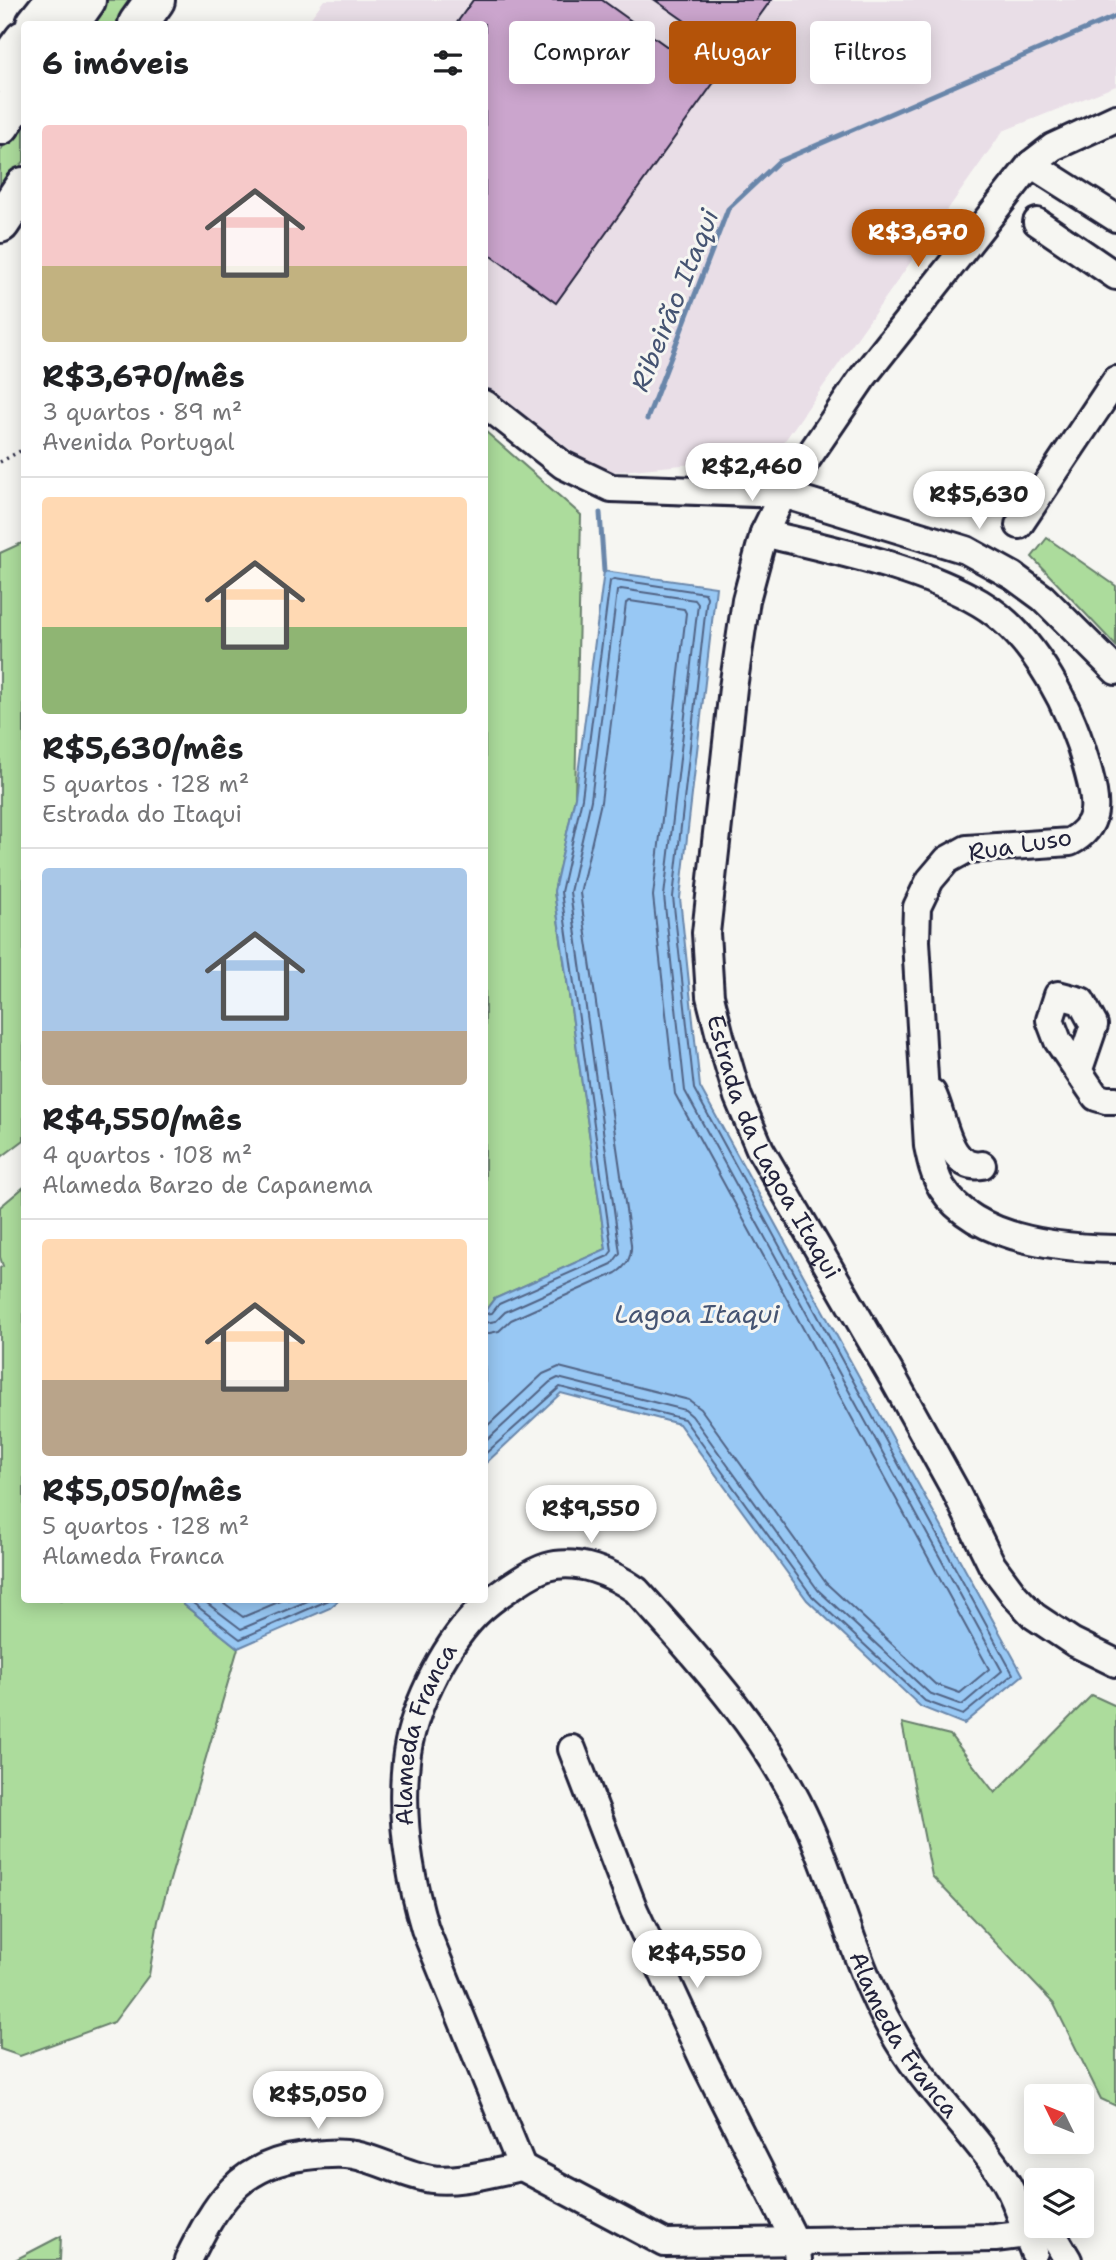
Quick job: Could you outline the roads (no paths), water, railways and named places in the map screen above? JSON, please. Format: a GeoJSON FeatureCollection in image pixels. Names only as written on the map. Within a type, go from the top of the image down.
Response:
{"type":"FeatureCollection","features":[{"type":"Feature","properties":{"kind":"highway"},"geometry":{"type":"LineString","coordinates":[[38,21],[55,0]]}},
{"type":"Feature","properties":{"kind":"highway"},"geometry":{"type":"LineString","coordinates":[[71,21],[86,0]]}},
{"type":"Feature","properties":{"kind":"highway"},"geometry":{"type":"LineString","coordinates":[[140,21],[155,0]]}},
{"type":"Feature","properties":{"kind":"highway"},"geometry":{"type":"LineString","coordinates":[[0,73],[21,44]]}},
{"type":"Feature","properties":{"kind":"highway"},"geometry":{"type":"LineString","coordinates":[[0,125],[21,94]]}},
{"type":"Feature","properties":{"kind":"highway"},"geometry":{"type":"LineString","coordinates":[[0,223],[21,192]]}},
{"type":"Feature","properties":{"kind":"street","name":"Estrada da Lagoa Itaqui"},"geometry":{"type":"LineString","coordinates":[[1116,118],[1053,146],[1031,164],[863,377],[783,494],[764,533],[746,600],[733,688],[706,933],[710,996],[738,1097],[760,1149],[918,1423],[992,1565],[1034,1616],[1073,1642],[1116,1663]]}},
{"type":"Feature","properties":{"kind":"street"},"geometry":{"type":"LineString","coordinates":[[1031,164],[1116,218]]}},
{"type":"Feature","properties":{"kind":"street"},"geometry":{"type":"LineString","coordinates":[[1037,222],[1116,276]]}},
{"type":"Feature","properties":{"kind":"street"},"geometry":{"type":"LineString","coordinates":[[1019,524],[1116,380]]}},
{"type":"Feature","properties":{"kind":"street"},"geometry":{"type":"LineString","coordinates":[[488,406],[563,465],[611,488],[783,494],[966,551],[1013,576],[1043,598],[1116,671]]}},
{"type":"Feature","properties":{"kind":"street","name":"Rua Luso"},"geometry":{"type":"LineString","coordinates":[[764,533],[906,571],[957,590],[983,604],[1012,628],[1042,662],[1056,688],[1093,787],[1094,811],[1091,824],[1084,835],[1070,842],[967,849],[947,860],[930,880],[917,907],[922,1072],[928,1146],[937,1178],[952,1201],[969,1215],[1021,1238],[1062,1245],[1116,1249]]}},
{"type":"Feature","properties":{"kind":"street"},"geometry":{"type":"LineString","coordinates":[[1079,1069],[1096,1097],[1116,1100]]}},
{"type":"Feature","properties":{"kind":"street"},"geometry":{"type":"LineString","coordinates":[[922,1072],[938,1104],[953,1152],[966,1164],[982,1165]]}},
{"type":"Feature","properties":{"kind":"street","name":"Alameda Franca"},"geometry":{"type":"LineString","coordinates":[[522,2167],[461,2022],[418,1906],[406,1838],[406,1761],[415,1720],[440,1663],[475,1615],[527,1576],[547,1567],[568,1564],[602,1571],[619,1578],[636,1590],[728,1694],[782,1773],[808,1823],[867,1981],[892,2032],[929,2084],[1002,2176],[1024,2210]]}},
{"type":"Feature","properties":{"kind":"street"},"geometry":{"type":"LineString","coordinates":[[572,1749],[634,1910],[797,2251]]}},
{"type":"Feature","properties":{"kind":"street"},"geometry":{"type":"LineString","coordinates":[[188,2260],[216,2207],[244,2178],[269,2164],[326,2154],[353,2155],[430,2179],[449,2180],[522,2167],[664,2252],[797,2251],[1024,2236]]}},
{"type":"Feature","properties":{"kind":"street","name":"Alameda Franca"},"geometry":{"type":"LineString","coordinates":[[1043,2238],[1068,2260]]}},
{"type":"Feature","properties":{"kind":"water","name":"Lagoa Itaqui"},"geometry":{"type":"Polygon","coordinates":[[[604,571],[716,587],[680,898],[700,1087],[1023,1675],[964,1724],[921,1707],[807,1600],[679,1424],[561,1393],[488,1461],[488,1307],[494,1299],[606,1249],[554,891],[575,797],[604,571]]]}},
{"type":"Feature","properties":{"kind":"water"},"geometry":{"type":"Polygon","coordinates":[[[336,1603],[330,1608],[238,1648],[183,1604],[336,1603]]]}},
{"type":"Feature","properties":{"kind":"waterway","name":"Ribeirão Itaqui"},"geometry":{"type":"LineString","coordinates":[[647,419],[728,209],[778,162],[1116,16]]}},
{"type":"Feature","properties":{"kind":"waterway","name":"Ribeirão Itaqui"},"geometry":{"type":"LineString","coordinates":[[600,513],[604,571]]}}]}
